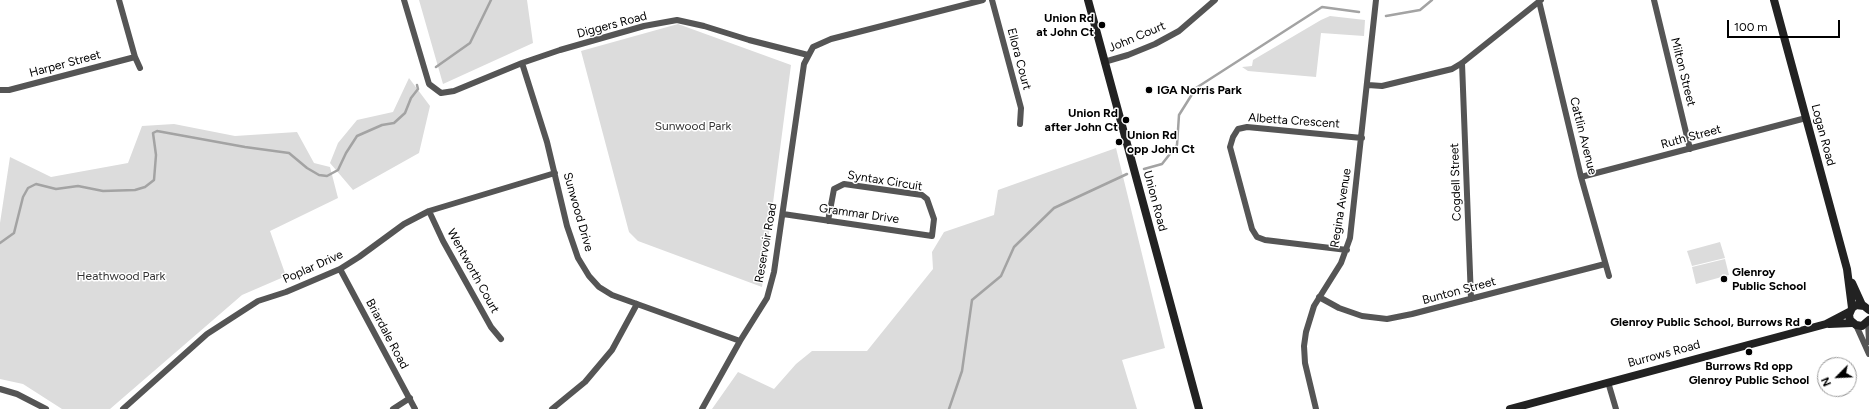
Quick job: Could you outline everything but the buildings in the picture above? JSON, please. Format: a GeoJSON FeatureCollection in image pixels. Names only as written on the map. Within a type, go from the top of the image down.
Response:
{"type":"FeatureCollection","features":[{"type":"Feature","properties":{"kind":"main road","name":"Union Road"},"geometry":{"type":"LineString","coordinates":[[1088,0],[1198,409]]}},
{"type":"Feature","properties":{"kind":"main road","name":"Logan Road"},"geometry":{"type":"LineString","coordinates":[[1774,0],[1849,277],[1862,305]]}},
{"type":"Feature","properties":{"kind":"main road","name":"Logan Road"},"geometry":{"type":"LineString","coordinates":[[1849,277],[1849,318],[1854,324]]}},
{"type":"Feature","properties":{"kind":"main road","name":"Burrows Road"},"geometry":{"type":"LineString","coordinates":[[1826,324],[1856,305],[1862,305]]}},
{"type":"Feature","properties":{"kind":"main road"},"geometry":{"type":"LineString","coordinates":[[1862,305],[1869,310]]}},
{"type":"Feature","properties":{"kind":"main road","name":"Burrows Road"},"geometry":{"type":"LineString","coordinates":[[1510,409],[1826,324],[1854,324],[1862,326],[1868,321]]}},
{"type":"Feature","properties":{"kind":"street"},"geometry":{"type":"LineString","coordinates":[[119,0],[134,57],[140,68]]}},
{"type":"Feature","properties":{"kind":"street","name":"Diggers Road"},"geometry":{"type":"LineString","coordinates":[[404,0],[429,84],[441,93],[446,94],[522,63],[560,50],[644,26],[677,20],[808,55]]}},
{"type":"Feature","properties":{"kind":"street"},"geometry":{"type":"LineString","coordinates":[[808,55],[813,48],[831,39],[983,0]]}},
{"type":"Feature","properties":{"kind":"street","name":"Ellora Court"},"geometry":{"type":"LineString","coordinates":[[992,0],[1021,108],[1020,124]]}},
{"type":"Feature","properties":{"kind":"street","name":"John Court"},"geometry":{"type":"LineString","coordinates":[[1104,62],[1128,55],[1155,44],[1173,34],[1214,0]]}},
{"type":"Feature","properties":{"kind":"street","name":"Regina Avenue"},"geometry":{"type":"LineString","coordinates":[[1316,409],[1305,363],[1304,346],[1309,319],[1319,297],[1338,269],[1347,250],[1352,225],[1376,0]]}},
{"type":"Feature","properties":{"kind":"street","name":"Milton Street"},"geometry":{"type":"LineString","coordinates":[[1654,0],[1690,148]]}},
{"type":"Feature","properties":{"kind":"street"},"geometry":{"type":"LineString","coordinates":[[1368,85],[1390,85],[1452,69],[1462,64],[1540,1]]}},
{"type":"Feature","properties":{"kind":"street","name":"Cattlin Avenue"},"geometry":{"type":"LineString","coordinates":[[1540,1],[1582,177],[1609,276]]}},
{"type":"Feature","properties":{"kind":"street","name":"Reservoir Road"},"geometry":{"type":"LineString","coordinates":[[702,409],[740,341],[767,298],[774,272],[804,64],[808,55]]}},
{"type":"Feature","properties":{"kind":"street","name":"Harper Street"},"geometry":{"type":"LineString","coordinates":[[0,90],[8,90],[134,57]]}},
{"type":"Feature","properties":{"kind":"street","name":"Sunwood Drive"},"geometry":{"type":"LineString","coordinates":[[522,63],[555,173],[573,244],[588,276],[599,287],[612,295],[740,341]]}},
{"type":"Feature","properties":{"kind":"street","name":"Cogdell Street"},"geometry":{"type":"LineString","coordinates":[[1462,64],[1471,299]]}},
{"type":"Feature","properties":{"kind":"street","name":"Ruth Street"},"geometry":{"type":"LineString","coordinates":[[1582,177],[1806,118]]}},
{"type":"Feature","properties":{"kind":"street","name":"Albetta Crescent"},"geometry":{"type":"LineString","coordinates":[[1347,250],[1265,240],[1256,237],[1252,229],[1230,147],[1233,137],[1238,129],[1248,126],[1362,138]]}},
{"type":"Feature","properties":{"kind":"street","name":"Poplar Drive"},"geometry":{"type":"LineString","coordinates":[[123,409],[207,334],[258,300],[286,292],[340,270],[359,258],[404,224],[429,211],[555,173]]}},
{"type":"Feature","properties":{"kind":"street","name":"Syntax Circuit"},"geometry":{"type":"LineString","coordinates":[[828,221],[834,189],[844,184],[922,195],[927,199],[934,219],[932,236]]}},
{"type":"Feature","properties":{"kind":"street","name":"Wentworth Court"},"geometry":{"type":"LineString","coordinates":[[429,211],[442,241],[483,314],[501,339]]}},
{"type":"Feature","properties":{"kind":"street","name":"Grammar Drive"},"geometry":{"type":"LineString","coordinates":[[783,214],[932,236]]}},
{"type":"Feature","properties":{"kind":"street","name":"Bunton Street"},"geometry":{"type":"LineString","coordinates":[[1319,297],[1339,308],[1362,316],[1387,318],[1412,314],[1605,264]]}},
{"type":"Feature","properties":{"kind":"street","name":"Briardale Road"},"geometry":{"type":"LineString","coordinates":[[340,270],[415,409]]}},
{"type":"Feature","properties":{"kind":"street"},"geometry":{"type":"LineString","coordinates":[[552,409],[586,382],[612,350],[637,304]]}},
{"type":"Feature","properties":{"kind":"street"},"geometry":{"type":"LineString","coordinates":[[1868,321],[1869,342]]}},
{"type":"Feature","properties":{"kind":"street"},"geometry":{"type":"LineString","coordinates":[[1854,324],[1869,354]]}},
{"type":"Feature","properties":{"kind":"street"},"geometry":{"type":"LineString","coordinates":[[1608,382],[1616,409]]}},
{"type":"Feature","properties":{"kind":"street"},"geometry":{"type":"LineString","coordinates":[[0,389],[17,394],[46,409]]}},
{"type":"Feature","properties":{"kind":"street"},"geometry":{"type":"LineString","coordinates":[[393,409],[410,398]]}},
{"type":"Feature","properties":{"kind":"green space"},"geometry":{"type":"Polygon","coordinates":[[[419,0],[527,0],[533,43],[443,84],[419,0]]]}},
{"type":"Feature","properties":{"kind":"green space"},"geometry":{"type":"Polygon","coordinates":[[[1330,16],[1365,20],[1364,36],[1321,33],[1316,77],[1248,71],[1242,67],[1252,66],[1253,60],[1330,16]]]}},
{"type":"Feature","properties":{"kind":"green space","name":"Sunwood Park"},"geometry":{"type":"Polygon","coordinates":[[[678,24],[791,65],[762,287],[638,241],[629,232],[581,51],[678,24]]]}},
{"type":"Feature","properties":{"kind":"green space"},"geometry":{"type":"Polygon","coordinates":[[[409,78],[430,106],[419,153],[353,190],[330,163],[338,143],[357,120],[393,112],[409,78]]]}},
{"type":"Feature","properties":{"kind":"green space","name":"Heathwood Park"},"geometry":{"type":"Polygon","coordinates":[[[174,124],[235,136],[297,132],[314,163],[330,167],[338,198],[270,231],[286,276],[242,295],[110,409],[62,409],[23,384],[0,379],[0,223],[10,157],[51,177],[128,163],[142,126],[174,124]]]}},
{"type":"Feature","properties":{"kind":"green space"},"geometry":{"type":"Polygon","coordinates":[[[1116,148],[1165,348],[1122,360],[1137,409],[712,409],[738,372],[774,389],[796,364],[812,351],[867,351],[933,269],[932,252],[944,232],[994,215],[998,190],[1116,148]]]}},
{"type":"Feature","properties":{"kind":"green space"},"geometry":{"type":"Polygon","coordinates":[[[1720,242],[1725,258],[1692,266],[1687,251],[1720,242]]]}},
{"type":"Feature","properties":{"kind":"green space"},"geometry":{"type":"Polygon","coordinates":[[[1725,259],[1729,275],[1696,284],[1692,267],[1725,259]]]}},
{"type":"Feature","properties":{"kind":"waterway"},"geometry":{"type":"LineString","coordinates":[[436,67],[470,43],[491,0]]}},
{"type":"Feature","properties":{"kind":"waterway"},"geometry":{"type":"LineString","coordinates":[[1386,16],[1420,10],[1432,0]]}},
{"type":"Feature","properties":{"kind":"waterway"},"geometry":{"type":"LineString","coordinates":[[1144,169],[1162,164],[1177,145],[1179,115],[1196,88],[1322,7],[1359,12]]}},
{"type":"Feature","properties":{"kind":"waterway"},"geometry":{"type":"LineString","coordinates":[[0,243],[14,233],[23,197],[28,188],[36,184],[56,189],[78,186],[103,191],[135,190],[145,187],[154,180],[156,155],[153,133],[157,131],[245,147],[289,153],[307,168],[319,175],[327,176],[338,170],[346,153],[357,136],[382,125],[394,123],[405,113],[411,98],[418,89],[417,85]]}},
{"type":"Feature","properties":{"kind":"waterway"},"geometry":{"type":"LineString","coordinates":[[949,409],[962,371],[972,300],[1001,276],[1014,247],[1054,208],[1127,174]]}},
{"type":"Feature","properties":{"kind":"place","name":"Union Rd at John Ct"},"geometry":{"type":"Point","coordinates":[1102,25]}},
{"type":"Feature","properties":{"kind":"place","name":"IGA Norris Park"},"geometry":{"type":"Point","coordinates":[1149,90]}},
{"type":"Feature","properties":{"kind":"place","name":"Union Rd after John Ct"},"geometry":{"type":"Point","coordinates":[1126,120]}},
{"type":"Feature","properties":{"kind":"place","name":"Union Rd opp John Ct"},"geometry":{"type":"Point","coordinates":[1119,142]}},
{"type":"Feature","properties":{"kind":"place","name":"Glenroy Public School"},"geometry":{"type":"Point","coordinates":[1724,279]}},
{"type":"Feature","properties":{"kind":"place","name":"Glenroy Public School, Burrows Rd"},"geometry":{"type":"Point","coordinates":[1808,322]}},
{"type":"Feature","properties":{"kind":"place","name":"Burrows Rd opp Glenroy Public School"},"geometry":{"type":"Point","coordinates":[1749,352]}}]}
